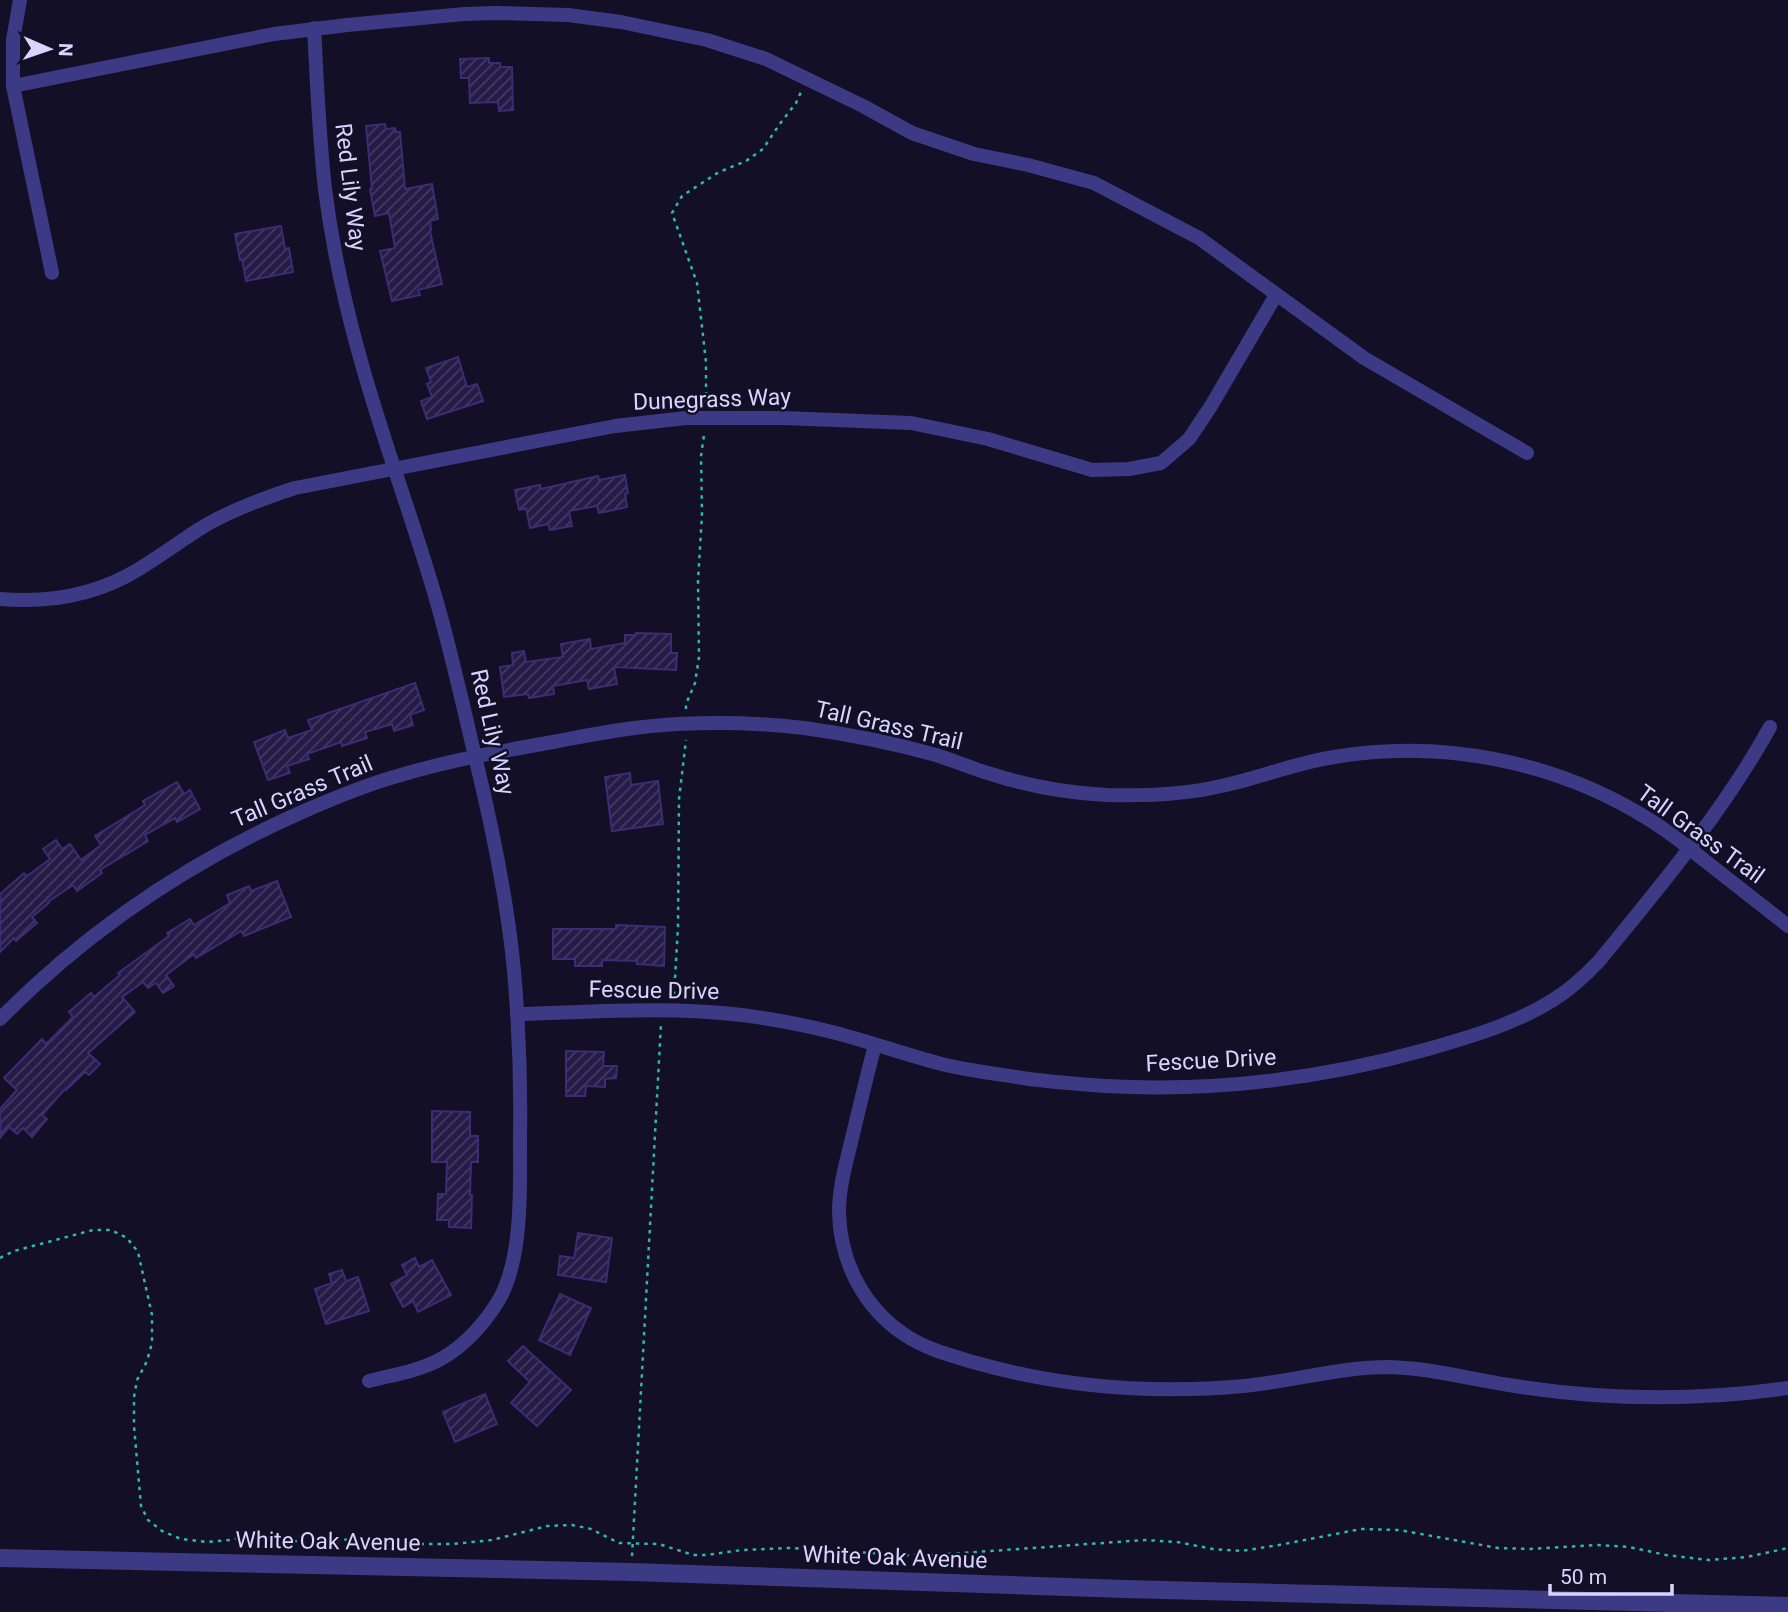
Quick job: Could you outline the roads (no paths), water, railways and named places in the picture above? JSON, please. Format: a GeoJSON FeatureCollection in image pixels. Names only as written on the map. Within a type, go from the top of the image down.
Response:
{"type":"FeatureCollection","features":[{"type":"Feature","properties":{"kind":"street"},"geometry":{"type":"LineString","coordinates":[[20,0],[13,40],[13,86],[52,273]]}},
{"type":"Feature","properties":{"kind":"street"},"geometry":{"type":"LineString","coordinates":[[13,86],[227,42],[314,28],[464,15],[568,15],[621,22],[707,40],[766,59],[912,133],[974,154],[1094,183],[1199,238],[1364,358],[1527,453]]}},
{"type":"Feature","properties":{"kind":"street","name":"Red Lily Way"},"geometry":{"type":"LineString","coordinates":[[314,28],[322,160],[338,269],[360,356],[454,663],[491,824],[503,890],[517,1014],[521,1115],[518,1208],[514,1253],[505,1287],[483,1322],[451,1353],[423,1366],[369,1381]]}},
{"type":"Feature","properties":{"kind":"street","name":"Dunegrass Way"},"geometry":{"type":"LineString","coordinates":[[0,599],[51,599],[100,587],[138,570],[197,530],[249,504],[295,488],[615,426],[686,418],[783,418],[911,423],[988,439],[1092,470],[1129,469],[1161,463],[1189,439],[1276,295]]}},
{"type":"Feature","properties":{"kind":"street","name":"Tall Grass Trail"},"geometry":{"type":"LineString","coordinates":[[0,1019],[41,979],[91,937],[148,896],[215,855],[290,817],[398,775],[587,736],[686,724],[759,724],[834,732],[910,748],[1018,782],[1104,795],[1167,794],[1218,787],[1301,764],[1362,753],[1419,750],[1469,755],[1522,765],[1596,790],[1649,819],[1788,926]]}},
{"type":"Feature","properties":{"kind":"street","name":"Fescue Drive"},"geometry":{"type":"LineString","coordinates":[[517,1014],[667,1010],[775,1020],[839,1034],[940,1064],[1074,1084],[1177,1088],[1230,1085],[1282,1080],[1396,1058],[1497,1027],[1553,1000],[1569,989],[1600,960],[1690,849],[1737,782],[1770,727]]}},
{"type":"Feature","properties":{"kind":"street"},"geometry":{"type":"LineString","coordinates":[[875,1045],[842,1180],[839,1212],[842,1240],[849,1266],[868,1300],[897,1329],[929,1348],[998,1370],[1082,1384],[1150,1388],[1245,1386],[1370,1367],[1436,1371],[1510,1385],[1600,1395],[1694,1396],[1788,1388]]}},
{"type":"Feature","properties":{"kind":"street","name":"White Oak Avenue"},"geometry":{"type":"LineString","coordinates":[[0,1558],[631,1572],[1124,1589],[1788,1606]]}}]}
